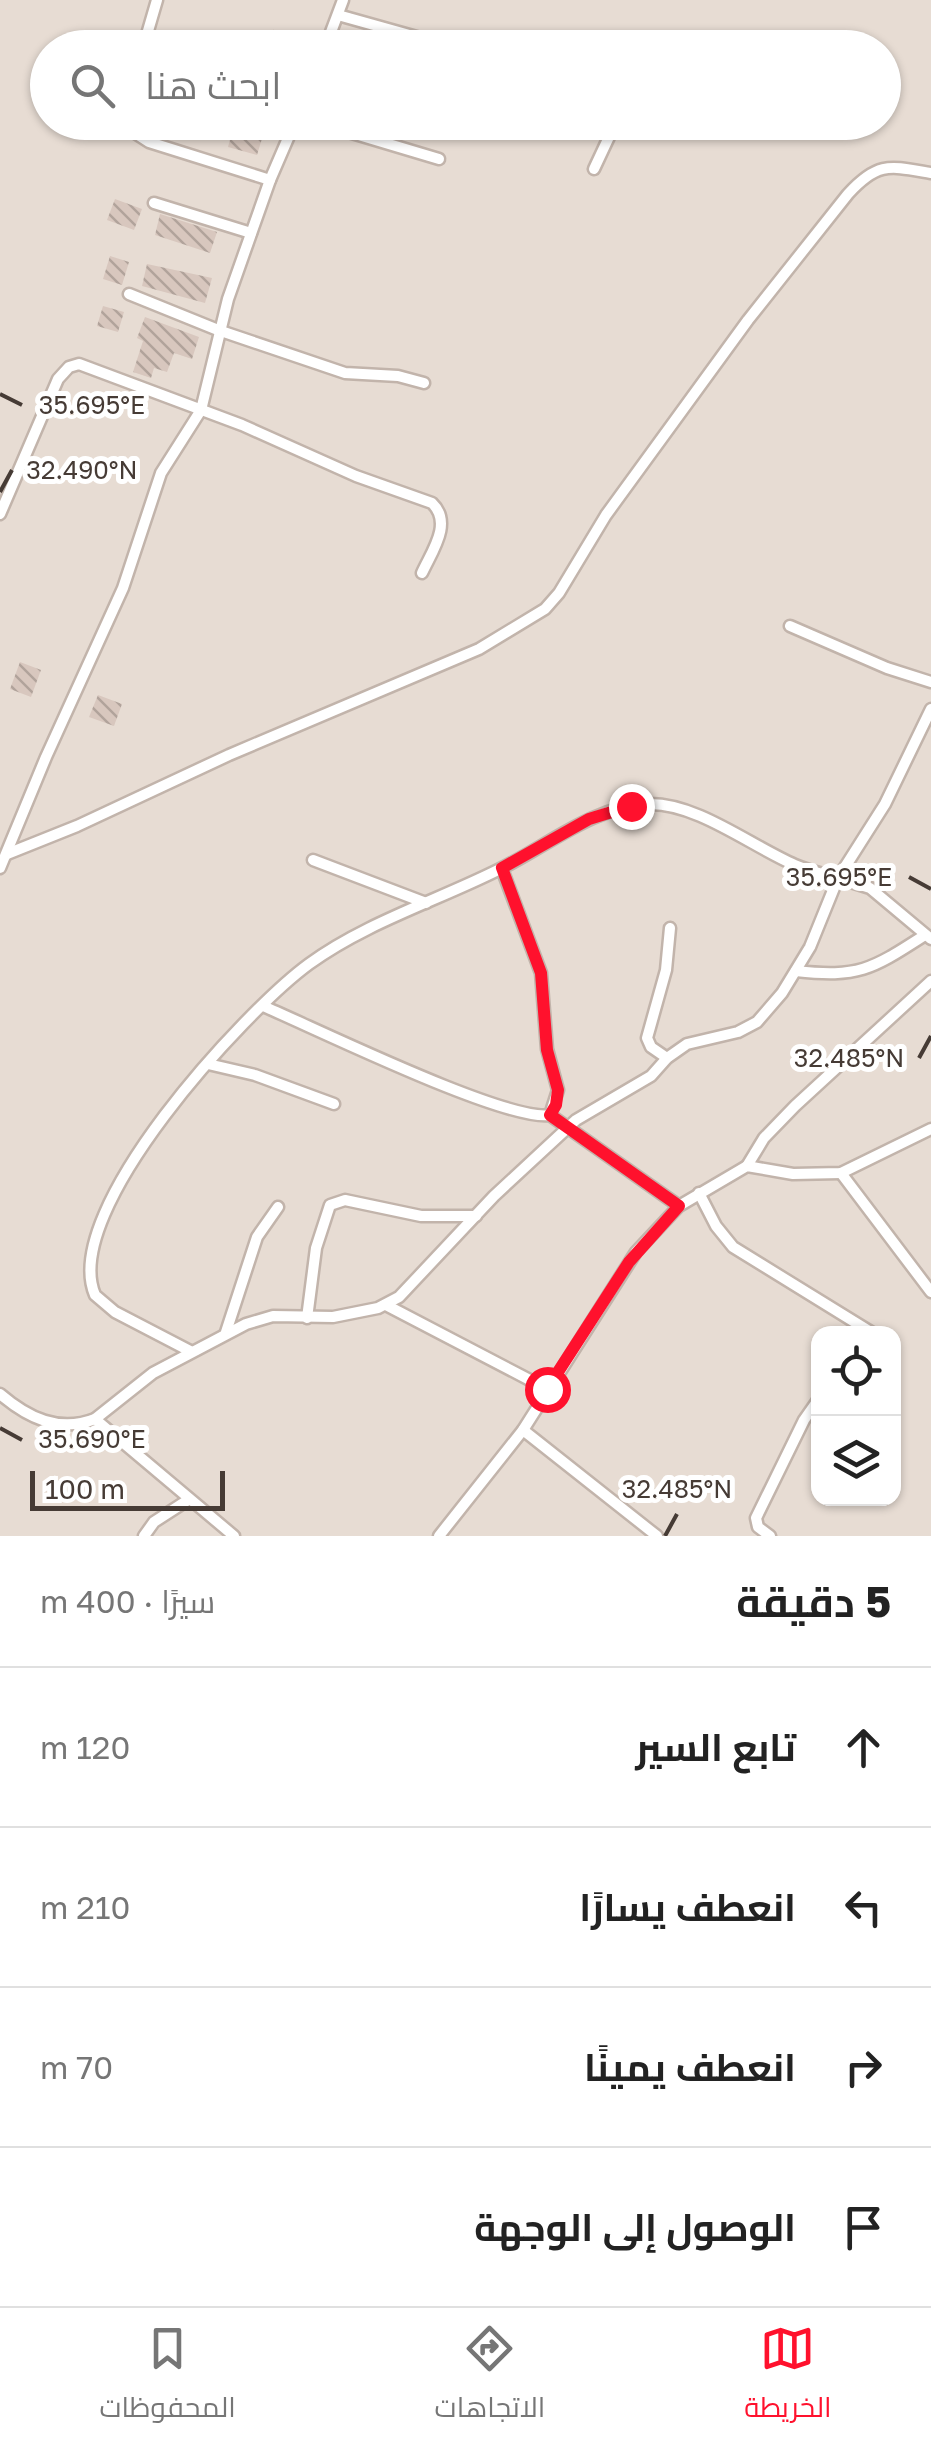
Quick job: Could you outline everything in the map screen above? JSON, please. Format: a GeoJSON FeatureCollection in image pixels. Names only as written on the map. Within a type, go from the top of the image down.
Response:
{"type":"FeatureCollection","features":[{"type":"Feature","properties":{"kind":"street"},"geometry":{"type":"LineString","coordinates":[[148,30],[156,0]]}},
{"type":"Feature","properties":{"kind":"street"},"geometry":{"type":"LineString","coordinates":[[332,30],[343,0]]}},
{"type":"Feature","properties":{"kind":"street"},"geometry":{"type":"LineString","coordinates":[[338,15],[392,30]]}},
{"type":"Feature","properties":{"kind":"street"},"geometry":{"type":"LineString","coordinates":[[145,140],[270,180]]}},
{"type":"Feature","properties":{"kind":"street"},"geometry":{"type":"LineString","coordinates":[[0,868],[123,588],[166,462],[201,410],[218,330],[287,140]]}},
{"type":"Feature","properties":{"kind":"street"},"geometry":{"type":"LineString","coordinates":[[376,140],[439,159]]}},
{"type":"Feature","properties":{"kind":"street"},"geometry":{"type":"LineString","coordinates":[[594,169],[608,140]]}},
{"type":"Feature","properties":{"kind":"street"},"geometry":{"type":"LineString","coordinates":[[7,854],[479,649],[545,610],[614,504],[748,320],[862,178],[879,168],[931,173]]}},
{"type":"Feature","properties":{"kind":"street"},"geometry":{"type":"LineString","coordinates":[[154,203],[251,233]]}},
{"type":"Feature","properties":{"kind":"street"},"geometry":{"type":"LineString","coordinates":[[129,294],[218,330],[345,373],[398,376],[424,384]]}},
{"type":"Feature","properties":{"kind":"street"},"geometry":{"type":"LineString","coordinates":[[0,514],[58,379],[68,367],[86,366],[432,504],[441,512],[443,523],[422,573]]}},
{"type":"Feature","properties":{"kind":"street"},"geometry":{"type":"LineString","coordinates":[[790,626],[887,668],[931,682]]}},
{"type":"Feature","properties":{"kind":"street"},"geometry":{"type":"LineString","coordinates":[[0,1394],[41,1421],[70,1426],[95,1419],[153,1373],[226,1332],[266,1317],[332,1317],[386,1305],[424,1273],[566,1127],[651,1076],[687,1044],[738,1032],[757,1022],[796,971],[818,931],[838,878],[885,804],[931,709]]}},
{"type":"Feature","properties":{"kind":"street"},"geometry":{"type":"LineString","coordinates":[[190,1351],[101,1303],[92,1288],[91,1270],[106,1213],[125,1174],[164,1114],[263,1006],[323,954],[502,868],[589,819],[615,809],[650,804],[685,810],[794,864],[863,884],[928,937],[861,972],[836,975],[796,971]]}},
{"type":"Feature","properties":{"kind":"street"},"geometry":{"type":"LineString","coordinates":[[312,860],[426,903]]}},
{"type":"Feature","properties":{"kind":"street"},"geometry":{"type":"LineString","coordinates":[[502,868],[541,973],[547,1050],[558,1090],[550,1115]]}},
{"type":"Feature","properties":{"kind":"street"},"geometry":{"type":"LineString","coordinates":[[667,1058],[651,1047],[647,1038],[666,970],[670,928]]}},
{"type":"Feature","properties":{"kind":"street"},"geometry":{"type":"LineString","coordinates":[[439,1536],[522,1430],[629,1262],[679,1206],[748,1166],[764,1138],[794,1106],[931,981]]}},
{"type":"Feature","properties":{"kind":"street"},"geometry":{"type":"LineString","coordinates":[[263,1006],[470,1094],[525,1114],[550,1115],[679,1206]]}},
{"type":"Feature","properties":{"kind":"street"},"geometry":{"type":"LineString","coordinates":[[208,1064],[265,1078],[334,1104]]}},
{"type":"Feature","properties":{"kind":"street"},"geometry":{"type":"LineString","coordinates":[[748,1166],[794,1174],[841,1173],[931,1129]]}},
{"type":"Feature","properties":{"kind":"street"},"geometry":{"type":"LineString","coordinates":[[841,1173],[931,1292]]}},
{"type":"Feature","properties":{"kind":"street"},"geometry":{"type":"LineString","coordinates":[[699,1193],[732,1247],[861,1326]]}},
{"type":"Feature","properties":{"kind":"street"},"geometry":{"type":"LineString","coordinates":[[308,1318],[316,1248],[330,1204],[345,1200],[431,1218],[476,1216]]}},
{"type":"Feature","properties":{"kind":"street"},"geometry":{"type":"LineString","coordinates":[[226,1332],[256,1237],[278,1207]]}},
{"type":"Feature","properties":{"kind":"street"},"geometry":{"type":"LineString","coordinates":[[386,1305],[547,1389]]}},
{"type":"Feature","properties":{"kind":"street"},"geometry":{"type":"LineString","coordinates":[[770,1536],[758,1528],[756,1518],[811,1410]]}},
{"type":"Feature","properties":{"kind":"street"},"geometry":{"type":"LineString","coordinates":[[95,1419],[234,1536]]}},
{"type":"Feature","properties":{"kind":"street"},"geometry":{"type":"LineString","coordinates":[[522,1430],[657,1536]]}},
{"type":"Feature","properties":{"kind":"street"},"geometry":{"type":"LineString","coordinates":[[144,1536],[154,1522],[188,1500]]}},
{"type":"Feature","properties":{"kind":"shaded area"},"geometry":{"type":"Polygon","coordinates":[[[0,0],[931,0],[931,1536],[0,1536],[0,0]]]}},
{"type":"Feature","properties":{"kind":"building"},"geometry":{"type":"Polygon","coordinates":[[[230,140],[262,140],[257,155],[228,147],[230,140]]]}},
{"type":"Feature","properties":{"kind":"building"},"geometry":{"type":"Polygon","coordinates":[[[115,199],[142,209],[134,230],[107,220],[115,199]]]}},
{"type":"Feature","properties":{"kind":"building"},"geometry":{"type":"Polygon","coordinates":[[[160,214],[217,232],[210,253],[155,235],[160,214]]]}},
{"type":"Feature","properties":{"kind":"building"},"geometry":{"type":"Polygon","coordinates":[[[110,256],[129,262],[122,285],[103,279],[110,256]]]}},
{"type":"Feature","properties":{"kind":"building"},"geometry":{"type":"Polygon","coordinates":[[[147,264],[212,278],[205,303],[142,286],[147,264]]]}},
{"type":"Feature","properties":{"kind":"building"},"geometry":{"type":"Polygon","coordinates":[[[103,306],[124,312],[118,332],[97,326],[103,306]]]}},
{"type":"Feature","properties":{"kind":"building"},"geometry":{"type":"Polygon","coordinates":[[[145,317],[199,337],[192,359],[174,353],[167,372],[154,368],[151,378],[133,372],[143,341],[137,338],[145,317]]]}},
{"type":"Feature","properties":{"kind":"building"},"geometry":{"type":"Polygon","coordinates":[[[20,662],[41,670],[31,697],[10,689],[20,662]]]}},
{"type":"Feature","properties":{"kind":"building"},"geometry":{"type":"Polygon","coordinates":[[[98,695],[122,704],[114,726],[89,717],[98,695]]]}},
{"type":"Feature","properties":{"kind":"route"},"geometry":{"type":"LineString","coordinates":[[547,1389],[629,1262],[679,1206],[550,1115],[558,1090],[547,1050],[541,973],[502,868],[589,819],[631,806]]}}]}
